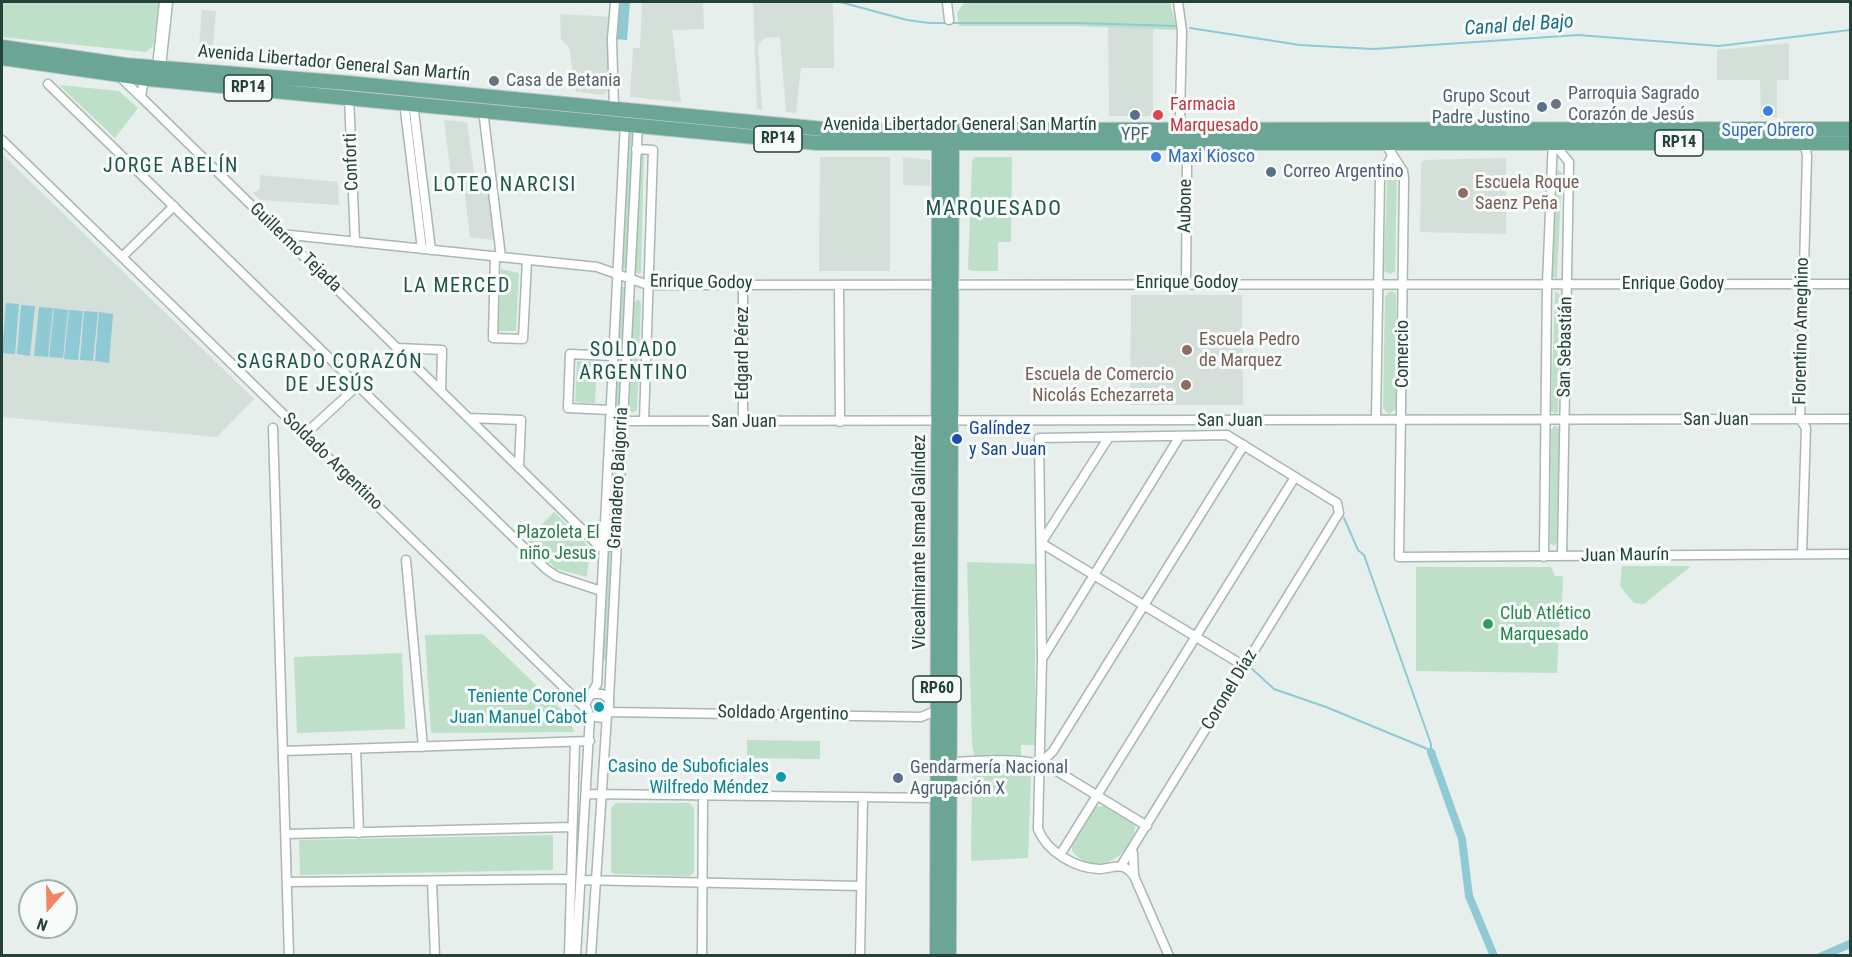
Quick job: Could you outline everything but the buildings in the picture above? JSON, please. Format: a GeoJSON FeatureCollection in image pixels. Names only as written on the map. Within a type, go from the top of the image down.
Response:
{"type":"FeatureCollection","features":[{"type":"Feature","properties":{"kind":"main road"},"geometry":{"type":"LineString","coordinates":[[148,79],[159,67],[166,2]]}},
{"type":"Feature","properties":{"kind":"main road","name":"Avenida Libertador General San Martín"},"geometry":{"type":"LineString","coordinates":[[2,47],[75,59],[834,130],[1384,129],[1553,136],[1804,136],[1851,129]]}},
{"type":"Feature","properties":{"kind":"main road","name":"Avenida Libertador General San Martín"},"geometry":{"type":"LineString","coordinates":[[2,58],[148,79],[817,143],[1182,144],[1388,150],[1553,136]]}},
{"type":"Feature","properties":{"kind":"main road","name":"Vicealmirante Ismael Galíndez"},"geometry":{"type":"LineString","coordinates":[[937,956],[937,798],[950,696],[945,422],[946,129]]}},
{"type":"Feature","properties":{"kind":"main road"},"geometry":{"type":"LineString","coordinates":[[1115,129],[1115,144]]}},
{"type":"Feature","properties":{"kind":"main road"},"geometry":{"type":"LineString","coordinates":[[1136,129],[1136,144]]}},
{"type":"Feature","properties":{"kind":"main road","name":"Avenida Libertador General San Martín"},"geometry":{"type":"LineString","coordinates":[[1804,136],[1851,143]]}},
{"type":"Feature","properties":{"kind":"main road","name":"Vicealmirante Ismael Galíndez"},"geometry":{"type":"LineString","coordinates":[[945,422],[938,710],[943,762],[949,956]]}},
{"type":"Feature","properties":{"kind":"street","name":"Granadero Baigorria"},"geometry":{"type":"LineString","coordinates":[[591,956],[609,699],[636,149],[612,39],[615,2]]}},
{"type":"Feature","properties":{"kind":"street"},"geometry":{"type":"LineString","coordinates":[[947,2],[950,20]]}},
{"type":"Feature","properties":{"kind":"street","name":"Aubone"},"geometry":{"type":"LineString","coordinates":[[1178,2],[1182,31],[1180,114],[1182,144],[1187,165],[1186,283]]}},
{"type":"Feature","properties":{"kind":"street","name":"Guillermo Tejada"},"geometry":{"type":"LineString","coordinates":[[119,75],[519,467],[604,547]]}},
{"type":"Feature","properties":{"kind":"street"},"geometry":{"type":"LineString","coordinates":[[141,97],[143,85],[148,79]]}},
{"type":"Feature","properties":{"kind":"street","name":"Conforti"},"geometry":{"type":"LineString","coordinates":[[348,83],[355,242]]}},
{"type":"Feature","properties":{"kind":"street"},"geometry":{"type":"LineString","coordinates":[[48,84],[546,569],[556,576],[600,591]]}},
{"type":"Feature","properties":{"kind":"street"},"geometry":{"type":"LineString","coordinates":[[408,103],[427,249]]}},
{"type":"Feature","properties":{"kind":"street"},"geometry":{"type":"LineString","coordinates":[[483,110],[498,257],[492,338],[523,339],[527,260]]}},
{"type":"Feature","properties":{"kind":"street","name":"Granadero Baigorria"},"geometry":{"type":"LineString","coordinates":[[588,712],[587,700],[593,694],[597,684],[617,274],[631,125],[626,110]]}},
{"type":"Feature","properties":{"kind":"street","name":"Comercio"},"geometry":{"type":"LineString","coordinates":[[1384,129],[1388,150],[1403,171],[1403,420],[1400,557]]}},
{"type":"Feature","properties":{"kind":"street","name":"San Sebastián"},"geometry":{"type":"LineString","coordinates":[[1544,556],[1547,284],[1553,136]]}},
{"type":"Feature","properties":{"kind":"street","name":"San Sebastián"},"geometry":{"type":"LineString","coordinates":[[1553,136],[1569,162],[1562,556]]}},
{"type":"Feature","properties":{"kind":"street","name":"Florentino Ameghino"},"geometry":{"type":"LineString","coordinates":[[1802,554],[1806,428],[1800,419],[1807,156],[1804,136]]}},
{"type":"Feature","properties":{"kind":"street","name":"Soldado Argentino"},"geometry":{"type":"LineString","coordinates":[[2,140],[588,712]]}},
{"type":"Feature","properties":{"kind":"street","name":"Granadero Baigorria"},"geometry":{"type":"LineString","coordinates":[[636,149],[653,150],[644,421]]}},
{"type":"Feature","properties":{"kind":"street","name":"Comercio"},"geometry":{"type":"LineString","coordinates":[[1376,420],[1380,178],[1388,150]]}},
{"type":"Feature","properties":{"kind":"street"},"geometry":{"type":"LineString","coordinates":[[122,257],[174,206]]}},
{"type":"Feature","properties":{"kind":"street","name":"Enrique Godoy"},"geometry":{"type":"LineString","coordinates":[[281,234],[597,267],[648,285],[1851,284]]}},
{"type":"Feature","properties":{"kind":"street","name":"Edgard Pérez"},"geometry":{"type":"LineString","coordinates":[[742,422],[743,285]]}},
{"type":"Feature","properties":{"kind":"street"},"geometry":{"type":"LineString","coordinates":[[839,285],[840,422]]}},
{"type":"Feature","properties":{"kind":"street"},"geometry":{"type":"LineString","coordinates":[[398,348],[442,350],[441,391]]}},
{"type":"Feature","properties":{"kind":"street","name":"Granadero Baigorria"},"geometry":{"type":"LineString","coordinates":[[610,410],[568,408],[570,354],[613,356]]}},
{"type":"Feature","properties":{"kind":"street"},"geometry":{"type":"LineString","coordinates":[[304,435],[358,386]]}},
{"type":"Feature","properties":{"kind":"street"},"geometry":{"type":"LineString","coordinates":[[469,418],[521,420],[519,467]]}},
{"type":"Feature","properties":{"kind":"street","name":"San Juan"},"geometry":{"type":"LineString","coordinates":[[610,421],[1851,419]]}},
{"type":"Feature","properties":{"kind":"street"},"geometry":{"type":"LineString","coordinates":[[273,428],[289,956]]}},
{"type":"Feature","properties":{"kind":"street"},"geometry":{"type":"LineString","coordinates":[[1060,855],[1295,477],[1227,435],[1039,438],[1042,659],[1038,829],[1045,843],[1060,855],[1093,868],[1121,866],[1134,876]]}},
{"type":"Feature","properties":{"kind":"street"},"geometry":{"type":"LineString","coordinates":[[1042,659],[1180,436]]}},
{"type":"Feature","properties":{"kind":"street"},"geometry":{"type":"LineString","coordinates":[[1041,543],[1109,437]]}},
{"type":"Feature","properties":{"kind":"street"},"geometry":{"type":"LineString","coordinates":[[1040,764],[1053,751],[1146,606],[1244,445]]}},
{"type":"Feature","properties":{"kind":"street","name":"Coronel Díaz"},"geometry":{"type":"LineString","coordinates":[[1121,866],[1339,513],[1337,503],[1295,477]]}},
{"type":"Feature","properties":{"kind":"street"},"geometry":{"type":"LineString","coordinates":[[1041,543],[1244,666]]}},
{"type":"Feature","properties":{"kind":"street"},"geometry":{"type":"LineString","coordinates":[[604,547],[616,547]]}},
{"type":"Feature","properties":{"kind":"street","name":"Juan Maurín"},"geometry":{"type":"LineString","coordinates":[[1400,557],[1851,554]]}},
{"type":"Feature","properties":{"kind":"street"},"geometry":{"type":"LineString","coordinates":[[406,560],[423,747]]}},
{"type":"Feature","properties":{"kind":"street"},"geometry":{"type":"LineString","coordinates":[[593,694],[602,694],[609,699]]}},
{"type":"Feature","properties":{"kind":"street"},"geometry":{"type":"LineString","coordinates":[[938,710],[950,696]]}},
{"type":"Feature","properties":{"kind":"street","name":"Soldado Argentino"},"geometry":{"type":"LineString","coordinates":[[608,714],[921,717],[938,710]]}},
{"type":"Feature","properties":{"kind":"street"},"geometry":{"type":"LineString","coordinates":[[588,712],[598,719],[608,714]]}},
{"type":"Feature","properties":{"kind":"street"},"geometry":{"type":"LineString","coordinates":[[576,956],[590,741],[588,712]]}},
{"type":"Feature","properties":{"kind":"street"},"geometry":{"type":"LineString","coordinates":[[283,752],[590,741]]}},
{"type":"Feature","properties":{"kind":"street"},"geometry":{"type":"LineString","coordinates":[[569,956],[575,742]]}},
{"type":"Feature","properties":{"kind":"street"},"geometry":{"type":"LineString","coordinates":[[356,749],[358,833]]}},
{"type":"Feature","properties":{"kind":"street"},"geometry":{"type":"LineString","coordinates":[[943,762],[1016,761],[1040,764],[1147,826]]}},
{"type":"Feature","properties":{"kind":"street"},"geometry":{"type":"LineString","coordinates":[[586,794],[937,798]]}},
{"type":"Feature","properties":{"kind":"street"},"geometry":{"type":"LineString","coordinates":[[702,956],[703,795]]}},
{"type":"Feature","properties":{"kind":"street"},"geometry":{"type":"LineString","coordinates":[[860,956],[863,797]]}},
{"type":"Feature","properties":{"kind":"street"},"geometry":{"type":"LineString","coordinates":[[285,834],[572,827]]}},
{"type":"Feature","properties":{"kind":"street"},"geometry":{"type":"LineString","coordinates":[[1133,848],[1134,876],[1169,956]]}},
{"type":"Feature","properties":{"kind":"street"},"geometry":{"type":"LineString","coordinates":[[572,849],[597,849]]}},
{"type":"Feature","properties":{"kind":"street"},"geometry":{"type":"LineString","coordinates":[[287,882],[571,879]]}},
{"type":"Feature","properties":{"kind":"street"},"geometry":{"type":"LineString","coordinates":[[581,880],[861,886]]}},
{"type":"Feature","properties":{"kind":"street"},"geometry":{"type":"LineString","coordinates":[[432,881],[435,956]]}},
{"type":"Feature","properties":{"kind":"shaded area"},"geometry":{"type":"Polygon","coordinates":[[[642,2],[703,2],[704,29],[672,30],[681,102],[630,97],[633,48],[640,48],[642,2]]]}},
{"type":"Feature","properties":{"kind":"shaded area"},"geometry":{"type":"Polygon","coordinates":[[[753,2],[833,2],[834,68],[801,68],[796,113],[786,112],[780,37],[764,38],[758,45],[762,110],[757,109],[753,2]]]}},
{"type":"Feature","properties":{"kind":"shaded area"},"geometry":{"type":"Polygon","coordinates":[[[202,10],[216,11],[212,59],[198,57],[202,10]]]}},
{"type":"Feature","properties":{"kind":"shaded area"},"geometry":{"type":"Polygon","coordinates":[[[560,14],[611,17],[609,90],[604,95],[576,92],[569,47],[561,40],[560,14]]]}},
{"type":"Feature","properties":{"kind":"shaded area"},"geometry":{"type":"Polygon","coordinates":[[[1108,27],[1153,28],[1153,116],[1109,116],[1108,27]]]}},
{"type":"Feature","properties":{"kind":"shaded area"},"geometry":{"type":"Polygon","coordinates":[[[1789,43],[1789,80],[1777,80],[1777,117],[1761,117],[1760,80],[1717,80],[1717,50],[1789,43]]]}},
{"type":"Feature","properties":{"kind":"shaded area"},"geometry":{"type":"Polygon","coordinates":[[[444,120],[467,122],[475,180],[487,181],[494,240],[470,237],[463,179],[451,177],[444,120]]]}},
{"type":"Feature","properties":{"kind":"shaded area"},"geometry":{"type":"Polygon","coordinates":[[[2,154],[254,399],[217,437],[2,417],[2,154]]]}},
{"type":"Feature","properties":{"kind":"shaded area"},"geometry":{"type":"Polygon","coordinates":[[[820,157],[890,157],[890,271],[819,271],[820,157]]]}},
{"type":"Feature","properties":{"kind":"shaded area"},"geometry":{"type":"Polygon","coordinates":[[[903,157],[930,160],[930,186],[903,185],[903,157]]]}},
{"type":"Feature","properties":{"kind":"shaded area","name":"Escuela Roque Saenz Peña"},"geometry":{"type":"Polygon","coordinates":[[[1506,158],[1506,234],[1420,232],[1421,163],[1424,160],[1506,158]]]}},
{"type":"Feature","properties":{"kind":"shaded area"},"geometry":{"type":"Polygon","coordinates":[[[260,175],[338,182],[339,205],[260,200],[253,193],[260,189],[260,175]]]}},
{"type":"Feature","properties":{"kind":"shaded area","name":"Escuela Pedro de Marquez"},"geometry":{"type":"Polygon","coordinates":[[[1131,295],[1242,295],[1243,405],[1130,405],[1131,295]]]}},
{"type":"Feature","properties":{"kind":"green space"},"geometry":{"type":"Polygon","coordinates":[[[2,2],[159,2],[153,46],[146,52],[2,37],[2,2]]]}},
{"type":"Feature","properties":{"kind":"green space"},"geometry":{"type":"Polygon","coordinates":[[[965,2],[1170,2],[1177,30],[1077,26],[959,26],[957,12],[965,2]]]}},
{"type":"Feature","properties":{"kind":"green space"},"geometry":{"type":"Polygon","coordinates":[[[59,85],[119,91],[138,108],[115,138],[59,85]]]}},
{"type":"Feature","properties":{"kind":"green space"},"geometry":{"type":"Polygon","coordinates":[[[629,132],[634,134],[627,267],[624,269],[621,267],[629,132]]]}},
{"type":"Feature","properties":{"kind":"green space"},"geometry":{"type":"Polygon","coordinates":[[[644,152],[641,273],[638,274],[635,271],[641,153],[644,152]]]}},
{"type":"Feature","properties":{"kind":"green space"},"geometry":{"type":"Polygon","coordinates":[[[975,157],[1012,157],[1011,242],[998,242],[998,271],[968,269],[972,161],[975,157]]]}},
{"type":"Feature","properties":{"kind":"green space"},"geometry":{"type":"Polygon","coordinates":[[[1558,170],[1562,173],[1557,278],[1552,277],[1555,173],[1558,170]]]}},
{"type":"Feature","properties":{"kind":"green space"},"geometry":{"type":"Polygon","coordinates":[[[1390,173],[1397,176],[1395,271],[1390,274],[1384,271],[1387,177],[1390,173]]]}},
{"type":"Feature","properties":{"kind":"green space"},"geometry":{"type":"Polygon","coordinates":[[[501,269],[519,273],[516,331],[498,331],[501,269]]]}},
{"type":"Feature","properties":{"kind":"green space"},"geometry":{"type":"Polygon","coordinates":[[[622,286],[626,288],[620,414],[616,416],[614,414],[622,286]]]}},
{"type":"Feature","properties":{"kind":"green space"},"geometry":{"type":"Polygon","coordinates":[[[1392,291],[1396,294],[1396,409],[1389,414],[1383,408],[1385,297],[1388,292],[1392,291]]]}},
{"type":"Feature","properties":{"kind":"green space"},"geometry":{"type":"Polygon","coordinates":[[[1555,291],[1560,295],[1558,412],[1555,414],[1551,411],[1555,291]]]}},
{"type":"Feature","properties":{"kind":"green space"},"geometry":{"type":"Polygon","coordinates":[[[638,299],[641,303],[637,410],[632,413],[629,408],[634,303],[638,299]]]}},
{"type":"Feature","properties":{"kind":"green space"},"geometry":{"type":"Polygon","coordinates":[[[577,361],[597,362],[595,403],[575,402],[577,361]]]}},
{"type":"Feature","properties":{"kind":"green space"},"geometry":{"type":"Polygon","coordinates":[[[1555,425],[1559,429],[1557,542],[1554,546],[1550,543],[1551,430],[1555,425]]]}},
{"type":"Feature","properties":{"kind":"green space"},"geometry":{"type":"Polygon","coordinates":[[[615,430],[619,432],[612,545],[608,543],[615,430]]]}},
{"type":"Feature","properties":{"kind":"green space","name":"Plazoleta El niño Jesus"},"geometry":{"type":"Polygon","coordinates":[[[554,512],[590,548],[587,577],[556,569],[527,540],[554,512]]]}},
{"type":"Feature","properties":{"kind":"green space"},"geometry":{"type":"Polygon","coordinates":[[[611,550],[607,658],[604,661],[602,659],[607,551],[611,550]]]}},
{"type":"Feature","properties":{"kind":"green space"},"geometry":{"type":"Polygon","coordinates":[[[967,562],[1035,564],[1035,745],[1021,745],[1021,757],[975,759],[972,744],[967,562]]]}},
{"type":"Feature","properties":{"kind":"green space"},"geometry":{"type":"Polygon","coordinates":[[[1622,566],[1691,566],[1644,604],[1634,603],[1620,586],[1622,566]]]}},
{"type":"Feature","properties":{"kind":"green space","name":"Club Atlético Marquesado"},"geometry":{"type":"Polygon","coordinates":[[[1416,567],[1551,567],[1555,576],[1563,576],[1562,607],[1555,607],[1560,608],[1557,673],[1416,671],[1416,567]]]}},
{"type":"Feature","properties":{"kind":"green space"},"geometry":{"type":"Polygon","coordinates":[[[483,634],[564,712],[575,732],[431,733],[425,635],[483,634]]]}},
{"type":"Feature","properties":{"kind":"green space"},"geometry":{"type":"Polygon","coordinates":[[[402,653],[405,729],[297,733],[294,657],[402,653]]]}},
{"type":"Feature","properties":{"kind":"green space"},"geometry":{"type":"Polygon","coordinates":[[[747,740],[820,741],[820,759],[747,758],[747,740]]]}},
{"type":"Feature","properties":{"kind":"green space"},"geometry":{"type":"Polygon","coordinates":[[[1020,770],[1031,776],[1028,858],[971,861],[972,783],[975,771],[1020,770]]]}},
{"type":"Feature","properties":{"kind":"green space"},"geometry":{"type":"Polygon","coordinates":[[[616,803],[689,803],[694,808],[694,872],[690,876],[611,872],[611,808],[616,803]]]}},
{"type":"Feature","properties":{"kind":"green space"},"geometry":{"type":"Polygon","coordinates":[[[1104,806],[1135,825],[1133,836],[1121,854],[1101,863],[1091,863],[1081,859],[1072,851],[1072,845],[1096,807],[1104,806]]]}},
{"type":"Feature","properties":{"kind":"green space"},"geometry":{"type":"Polygon","coordinates":[[[553,835],[553,870],[300,875],[299,840],[553,835]]]}},
{"type":"Feature","properties":{"kind":"water"},"geometry":{"type":"Polygon","coordinates":[[[617,2],[630,2],[627,40],[614,39],[617,2]]]}},
{"type":"Feature","properties":{"kind":"water"},"geometry":{"type":"Polygon","coordinates":[[[6,303],[19,304],[15,354],[2,353],[6,303]]]}},
{"type":"Feature","properties":{"kind":"water"},"geometry":{"type":"Polygon","coordinates":[[[21,305],[35,306],[30,356],[17,354],[21,305]]]}},
{"type":"Feature","properties":{"kind":"water"},"geometry":{"type":"Polygon","coordinates":[[[39,307],[53,308],[48,357],[34,356],[39,307]]]}},
{"type":"Feature","properties":{"kind":"water"},"geometry":{"type":"Polygon","coordinates":[[[54,308],[68,310],[63,358],[49,357],[54,308]]]}},
{"type":"Feature","properties":{"kind":"water"},"geometry":{"type":"Polygon","coordinates":[[[69,310],[83,311],[78,360],[64,359],[69,310]]]}},
{"type":"Feature","properties":{"kind":"water"},"geometry":{"type":"Polygon","coordinates":[[[84,311],[98,312],[93,361],[80,360],[84,311]]]}},
{"type":"Feature","properties":{"kind":"water"},"geometry":{"type":"Polygon","coordinates":[[[99,312],[113,314],[109,363],[95,361],[99,312]]]}},
{"type":"Feature","properties":{"kind":"waterway","name":"Canal del Bajo"},"geometry":{"type":"LineString","coordinates":[[840,2],[907,20],[929,23],[1176,26]]}},
{"type":"Feature","properties":{"kind":"waterway","name":"Canal del Bajo"},"geometry":{"type":"LineString","coordinates":[[1190,28],[1300,45],[1373,49],[1578,35],[1719,46],[1850,30]]}},
{"type":"Feature","properties":{"kind":"waterway"},"geometry":{"type":"LineString","coordinates":[[1344,518],[1358,550],[1364,555],[1431,744],[1431,752]]}},
{"type":"Feature","properties":{"kind":"waterway"},"geometry":{"type":"LineString","coordinates":[[1250,667],[1274,689],[1326,707],[1430,750]]}},
{"type":"Feature","properties":{"kind":"waterway"},"geometry":{"type":"LineString","coordinates":[[1431,752],[1462,839],[1469,896],[1494,956]]}},
{"type":"Feature","properties":{"kind":"waterway"},"geometry":{"type":"LineString","coordinates":[[1822,956],[1850,944]]}},
{"type":"Feature","properties":{"kind":"place","name":"Casa de Betania"},"geometry":{"type":"Point","coordinates":[494,81]}},
{"type":"Feature","properties":{"kind":"place","name":"Parroquia Sagrado Corazón de Jesús"},"geometry":{"type":"Point","coordinates":[1556,104]}},
{"type":"Feature","properties":{"kind":"place","name":"Grupo Scout Padre Justino"},"geometry":{"type":"Point","coordinates":[1542,107]}},
{"type":"Feature","properties":{"kind":"place","name":"Super Obrero"},"geometry":{"type":"Point","coordinates":[1768,111]}},
{"type":"Feature","properties":{"kind":"place","name":"YPF"},"geometry":{"type":"Point","coordinates":[1135,115]}},
{"type":"Feature","properties":{"kind":"place","name":"Farmacia Marquesado"},"geometry":{"type":"Point","coordinates":[1158,115]}},
{"type":"Feature","properties":{"kind":"place","name":"Maxi Kiosco"},"geometry":{"type":"Point","coordinates":[1156,157]}},
{"type":"Feature","properties":{"kind":"place","name":"Correo Argentino"},"geometry":{"type":"Point","coordinates":[1271,172]}},
{"type":"Feature","properties":{"kind":"place","name":"Escuela Roque Saenz Peña"},"geometry":{"type":"Point","coordinates":[1463,193]}},
{"type":"Feature","properties":{"kind":"place","name":"Escuela Pedro de Marquez"},"geometry":{"type":"Point","coordinates":[1187,350]}},
{"type":"Feature","properties":{"kind":"place","name":"Escuela de Comercio Nicolás Echezarreta"},"geometry":{"type":"Point","coordinates":[1186,385]}},
{"type":"Feature","properties":{"kind":"place","name":"Galíndez y San Juan"},"geometry":{"type":"Point","coordinates":[957,439]}},
{"type":"Feature","properties":{"kind":"place","name":"Club Atlético Marquesado"},"geometry":{"type":"Point","coordinates":[1488,624]}},
{"type":"Feature","properties":{"kind":"place","name":"Teniente Coronel Juan Manuel Cabot"},"geometry":{"type":"Point","coordinates":[599,707]}},
{"type":"Feature","properties":{"kind":"place","name":"Casino de Suboficiales Wilfredo Méndez"},"geometry":{"type":"Point","coordinates":[781,777]}},
{"type":"Feature","properties":{"kind":"place","name":"Gendarmería Nacional Agrupación X"},"geometry":{"type":"Point","coordinates":[898,778]}},
{"type":"Feature","properties":{"kind":"district","name":"JORGE ABELÍN"},"geometry":{"type":"Point","coordinates":[171,167]}},
{"type":"Feature","properties":{"kind":"district","name":"LOTEO NARCISI"},"geometry":{"type":"Point","coordinates":[505,186]}},
{"type":"Feature","properties":{"kind":"district","name":"MARQUESADO"},"geometry":{"type":"Point","coordinates":[994,210]}},
{"type":"Feature","properties":{"kind":"district","name":"LA MERCED"},"geometry":{"type":"Point","coordinates":[457,287]}},
{"type":"Feature","properties":{"kind":"district","name":"SOLDADO ARGENTINO"},"geometry":{"type":"Point","coordinates":[634,362]}},
{"type":"Feature","properties":{"kind":"district","name":"SAGRADO CORAZÓN DE JESÚS"},"geometry":{"type":"Point","coordinates":[330,374]}}]}
